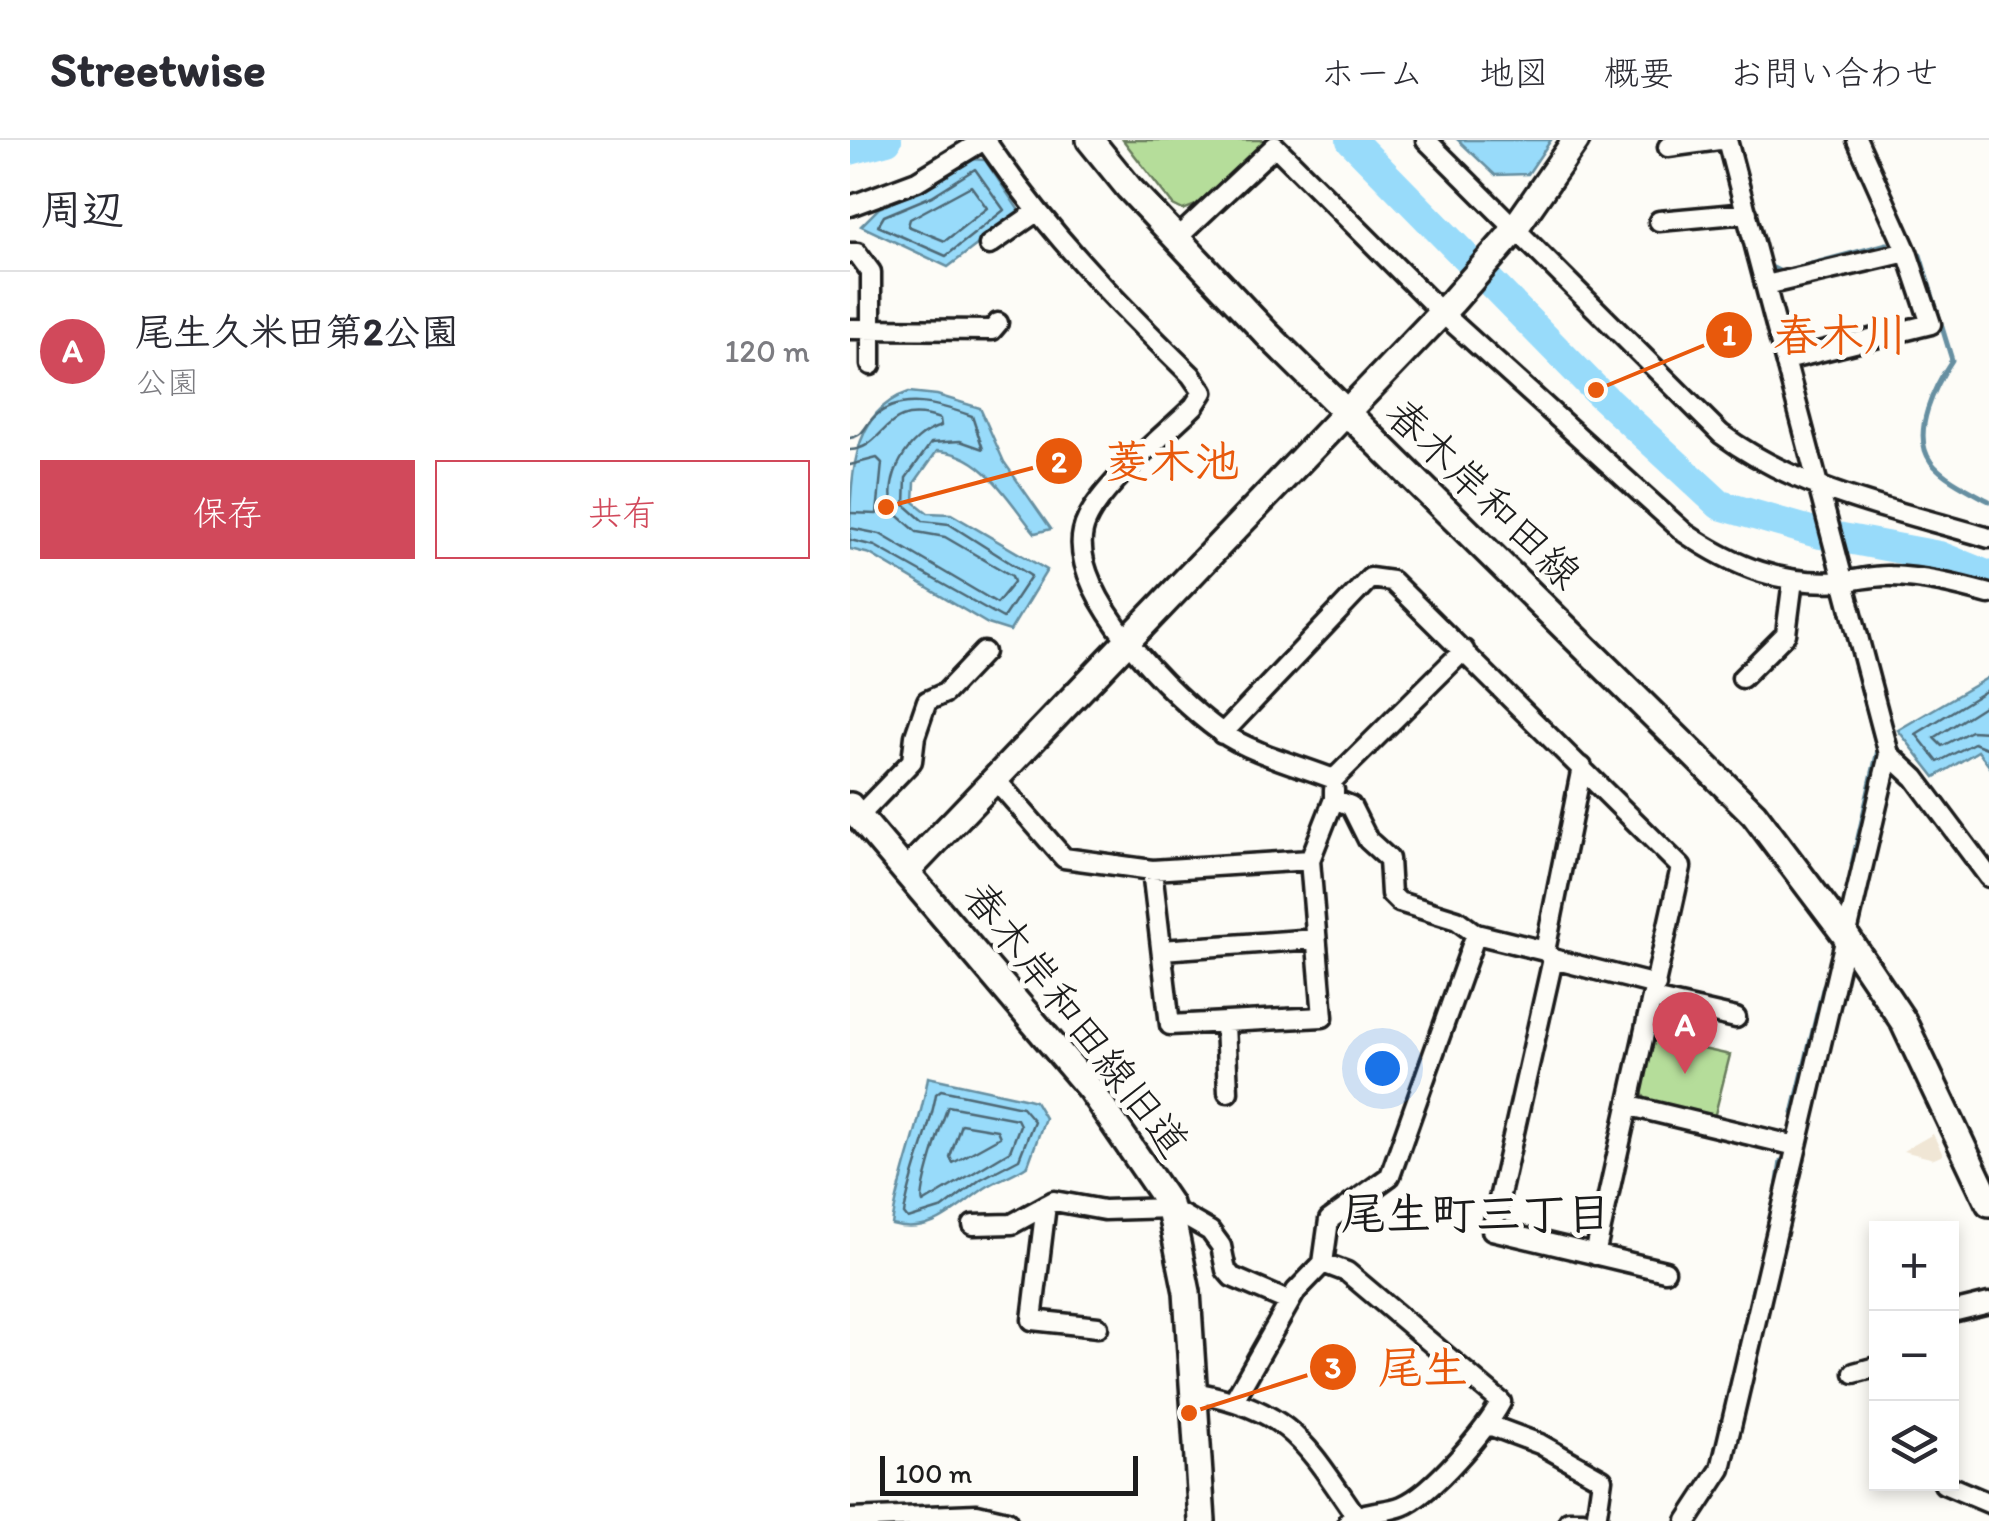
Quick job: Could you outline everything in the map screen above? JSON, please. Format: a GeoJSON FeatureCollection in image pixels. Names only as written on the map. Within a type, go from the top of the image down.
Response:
{"type":"FeatureCollection","features":[{"type":"Feature","properties":{"kind":"main road"},"geometry":{"type":"LineString","coordinates":[[1090,140],[1176,239],[1345,413],[1494,255],[1576,140]]}},
{"type":"Feature","properties":{"kind":"main road","name":"春木岸和田線"},"geometry":{"type":"LineString","coordinates":[[908,870],[1345,413],[1754,814],[1846,936],[1902,1022],[1989,1202]]}},
{"type":"Feature","properties":{"kind":"main road"},"geometry":{"type":"LineString","coordinates":[[854,811],[908,870]]}},
{"type":"Feature","properties":{"kind":"main road","name":"春木岸和田線旧道"},"geometry":{"type":"LineString","coordinates":[[908,870],[1091,1090],[1170,1208],[1187,1292],[1202,1521]]}},
{"type":"Feature","properties":{"kind":"street"},"geometry":{"type":"LineString","coordinates":[[850,206],[917,181],[984,140],[1035,213],[1088,275],[1191,374],[1203,392],[1194,406],[1096,504],[1083,529],[1081,553],[1088,578],[1126,642],[1222,734],[1334,780]]}},
{"type":"Feature","properties":{"kind":"street"},"geometry":{"type":"LineString","coordinates":[[1426,140],[1517,226],[1720,434],[1756,461],[1819,488],[1989,538]]}},
{"type":"Feature","properties":{"kind":"street"},"geometry":{"type":"LineString","coordinates":[[1668,146],[1719,140]]}},
{"type":"Feature","properties":{"kind":"street"},"geometry":{"type":"LineString","coordinates":[[1687,1521],[1721,1469],[1888,754],[1727,140]]}},
{"type":"Feature","properties":{"kind":"street"},"geometry":{"type":"LineString","coordinates":[[1786,360],[1930,324],[1907,252],[1857,140]]}},
{"type":"Feature","properties":{"kind":"street"},"geometry":{"type":"LineString","coordinates":[[1176,239],[1276,146],[1441,312],[1685,533],[1719,556],[1757,574],[1792,580],[1843,581],[1884,575],[1919,578],[1989,594]]}},
{"type":"Feature","properties":{"kind":"street"},"geometry":{"type":"LineString","coordinates":[[989,245],[1035,213]]}},
{"type":"Feature","properties":{"kind":"street"},"geometry":{"type":"LineString","coordinates":[[1660,221],[1747,214]]}},
{"type":"Feature","properties":{"kind":"street"},"geometry":{"type":"LineString","coordinates":[[1766,285],[1907,252]]}},
{"type":"Feature","properties":{"kind":"street"},"geometry":{"type":"LineString","coordinates":[[850,254],[857,253],[871,272],[871,365]]}},
{"type":"Feature","properties":{"kind":"street"},"geometry":{"type":"LineString","coordinates":[[850,293],[871,294]]}},
{"type":"Feature","properties":{"kind":"street"},"geometry":{"type":"LineString","coordinates":[[850,329],[992,330],[998,323]]}},
{"type":"Feature","properties":{"kind":"street"},"geometry":{"type":"LineString","coordinates":[[1222,734],[1370,578],[1392,581],[1681,867],[1595,1255]]}},
{"type":"Feature","properties":{"kind":"street"},"geometry":{"type":"LineString","coordinates":[[1742,678],[1786,634],[1792,580]]}},
{"type":"Feature","properties":{"kind":"street"},"geometry":{"type":"LineString","coordinates":[[1152,870],[1170,1026],[1323,1017],[1310,860],[1334,800],[1334,780],[1464,650]]}},
{"type":"Feature","properties":{"kind":"street"},"geometry":{"type":"LineString","coordinates":[[854,811],[912,762],[915,736],[928,702],[945,693],[984,652]]}},
{"type":"Feature","properties":{"kind":"street"},"geometry":{"type":"LineString","coordinates":[[1888,754],[1915,778],[1989,877]]}},
{"type":"Feature","properties":{"kind":"street"},"geometry":{"type":"LineString","coordinates":[[1582,768],[1549,955],[1492,1230],[1665,1271]]}},
{"type":"Feature","properties":{"kind":"street"},"geometry":{"type":"LineString","coordinates":[[995,779],[1064,858],[1152,870],[1310,860]]}},
{"type":"Feature","properties":{"kind":"street"},"geometry":{"type":"LineString","coordinates":[[1334,800],[1350,806],[1368,840],[1389,859],[1391,894],[1399,902],[1457,920],[1476,934],[1736,1018]]}},
{"type":"Feature","properties":{"kind":"street"},"geometry":{"type":"LineString","coordinates":[[1234,1400],[1290,1302],[1323,1263],[1329,1220],[1390,1176],[1476,934]]}},
{"type":"Feature","properties":{"kind":"street"},"geometry":{"type":"LineString","coordinates":[[1162,950],[1315,939]]}},
{"type":"Feature","properties":{"kind":"street"},"geometry":{"type":"LineString","coordinates":[[1225,1024],[1228,1092]]}},
{"type":"Feature","properties":{"kind":"street"},"geometry":{"type":"LineString","coordinates":[[1630,1106],[1796,1146]]}},
{"type":"Feature","properties":{"kind":"street"},"geometry":{"type":"LineString","coordinates":[[974,1225],[1012,1224],[1054,1201],[1104,1210],[1170,1208],[1210,1231],[1221,1246],[1232,1278],[1290,1302]]}},
{"type":"Feature","properties":{"kind":"street"},"geometry":{"type":"LineString","coordinates":[[1046,1205],[1032,1320],[1098,1327]]}},
{"type":"Feature","properties":{"kind":"street"},"geometry":{"type":"LineString","coordinates":[[1195,1392],[1234,1400],[1301,1436],[1353,1518],[1393,1515],[1489,1425],[1501,1402],[1347,1272],[1323,1263]]}},
{"type":"Feature","properties":{"kind":"street"},"geometry":{"type":"LineString","coordinates":[[1956,1311],[1989,1303]]}},
{"type":"Feature","properties":{"kind":"street"},"geometry":{"type":"LineString","coordinates":[[1854,1372],[1869,1369]]}},
{"type":"Feature","properties":{"kind":"street"},"geometry":{"type":"LineString","coordinates":[[1489,1425],[1540,1444],[1602,1479],[1596,1521]]}},
{"type":"Feature","properties":{"kind":"street"},"geometry":{"type":"LineString","coordinates":[[1959,1490],[1989,1503]]}},
{"type":"Feature","properties":{"kind":"street"},"geometry":{"type":"LineString","coordinates":[[850,1518],[977,1514],[1006,1521]]}},
{"type":"Feature","properties":{"kind":"street"},"geometry":{"type":"LineString","coordinates":[[1569,1521],[1582,1521]]}},
{"type":"Feature","properties":{"kind":"shaded area"},"geometry":{"type":"Polygon","coordinates":[[[1933,1134],[1943,1155],[1934,1159],[1903,1151],[1933,1134]]]}},
{"type":"Feature","properties":{"kind":"green space"},"geometry":{"type":"Polygon","coordinates":[[[1123,140],[1266,140],[1196,205],[1183,210],[1173,205],[1123,140]]]}},
{"type":"Feature","properties":{"kind":"green space"},"geometry":{"type":"Polygon","coordinates":[[[1653,1038],[1730,1055],[1714,1118],[1648,1103],[1641,1092],[1653,1038]]]}},
{"type":"Feature","properties":{"kind":"water"},"geometry":{"type":"Polygon","coordinates":[[[1458,140],[1551,140],[1528,174],[1495,175],[1458,140]]]}},
{"type":"Feature","properties":{"kind":"water"},"geometry":{"type":"Polygon","coordinates":[[[971,159],[985,160],[1020,212],[948,267],[861,226],[879,208],[928,187],[971,159]]]}},
{"type":"Feature","properties":{"kind":"water"},"geometry":{"type":"Polygon","coordinates":[[[909,392],[937,395],[980,408],[1004,462],[1051,529],[1035,533],[993,480],[953,453],[937,451],[915,482],[914,502],[928,513],[951,514],[1047,570],[1010,631],[988,624],[870,554],[850,549],[853,475],[864,432],[890,401],[909,392]]]}},
{"type":"Feature","properties":{"kind":"water"},"geometry":{"type":"Polygon","coordinates":[[[1989,677],[1989,766],[1978,751],[1935,777],[1898,730],[1989,677]]]}},
{"type":"Feature","properties":{"kind":"water"},"geometry":{"type":"Polygon","coordinates":[[[928,1077],[1035,1101],[1045,1118],[1028,1165],[931,1224],[892,1225],[899,1188],[928,1077]]]}},
{"type":"Feature","properties":{"kind":"waterway"},"geometry":{"type":"LineString","coordinates":[[850,150],[887,140]]}},
{"type":"Feature","properties":{"kind":"waterway"},"geometry":{"type":"LineString","coordinates":[[1351,140],[1596,390],[1720,505],[1821,534],[1939,556],[1989,576]]}},
{"type":"Feature","properties":{"kind":"waterway"},"geometry":{"type":"LineString","coordinates":[[1769,266],[1781,272],[1887,244]]}},
{"type":"Feature","properties":{"kind":"waterway"},"geometry":{"type":"LineString","coordinates":[[1920,255],[1952,360],[1928,409],[1925,450],[1943,473],[1989,501]]}},
{"type":"Feature","properties":{"kind":"waterway"},"geometry":{"type":"LineString","coordinates":[[1836,590],[1878,750],[1852,864]]}},
{"type":"Feature","properties":{"kind":"waterway"},"geometry":{"type":"LineString","coordinates":[[1793,1113],[1824,985]]}},
{"type":"Feature","properties":{"kind":"waterway"},"geometry":{"type":"LineString","coordinates":[[1774,1208],[1781,1161]]}},
{"type":"Feature","properties":{"kind":"waterway"},"geometry":{"type":"LineString","coordinates":[[1752,1293],[1767,1238]]}},
{"type":"Feature","properties":{"kind":"place","name":"春木川"},"geometry":{"type":"Point","coordinates":[1596,390]}},
{"type":"Feature","properties":{"kind":"place","name":"菱木池"},"geometry":{"type":"Point","coordinates":[886,507]}},
{"type":"Feature","properties":{"kind":"place","name":"尾生久米田第2公園"},"geometry":{"type":"Point","coordinates":[1685,1074]}},
{"type":"Feature","properties":{"kind":"place","name":"尾生"},"geometry":{"type":"Point","coordinates":[1189,1413]}},
{"type":"Feature","properties":{"kind":"district","name":"尾生町三丁目"},"geometry":{"type":"Point","coordinates":[1476,1213]}}]}
